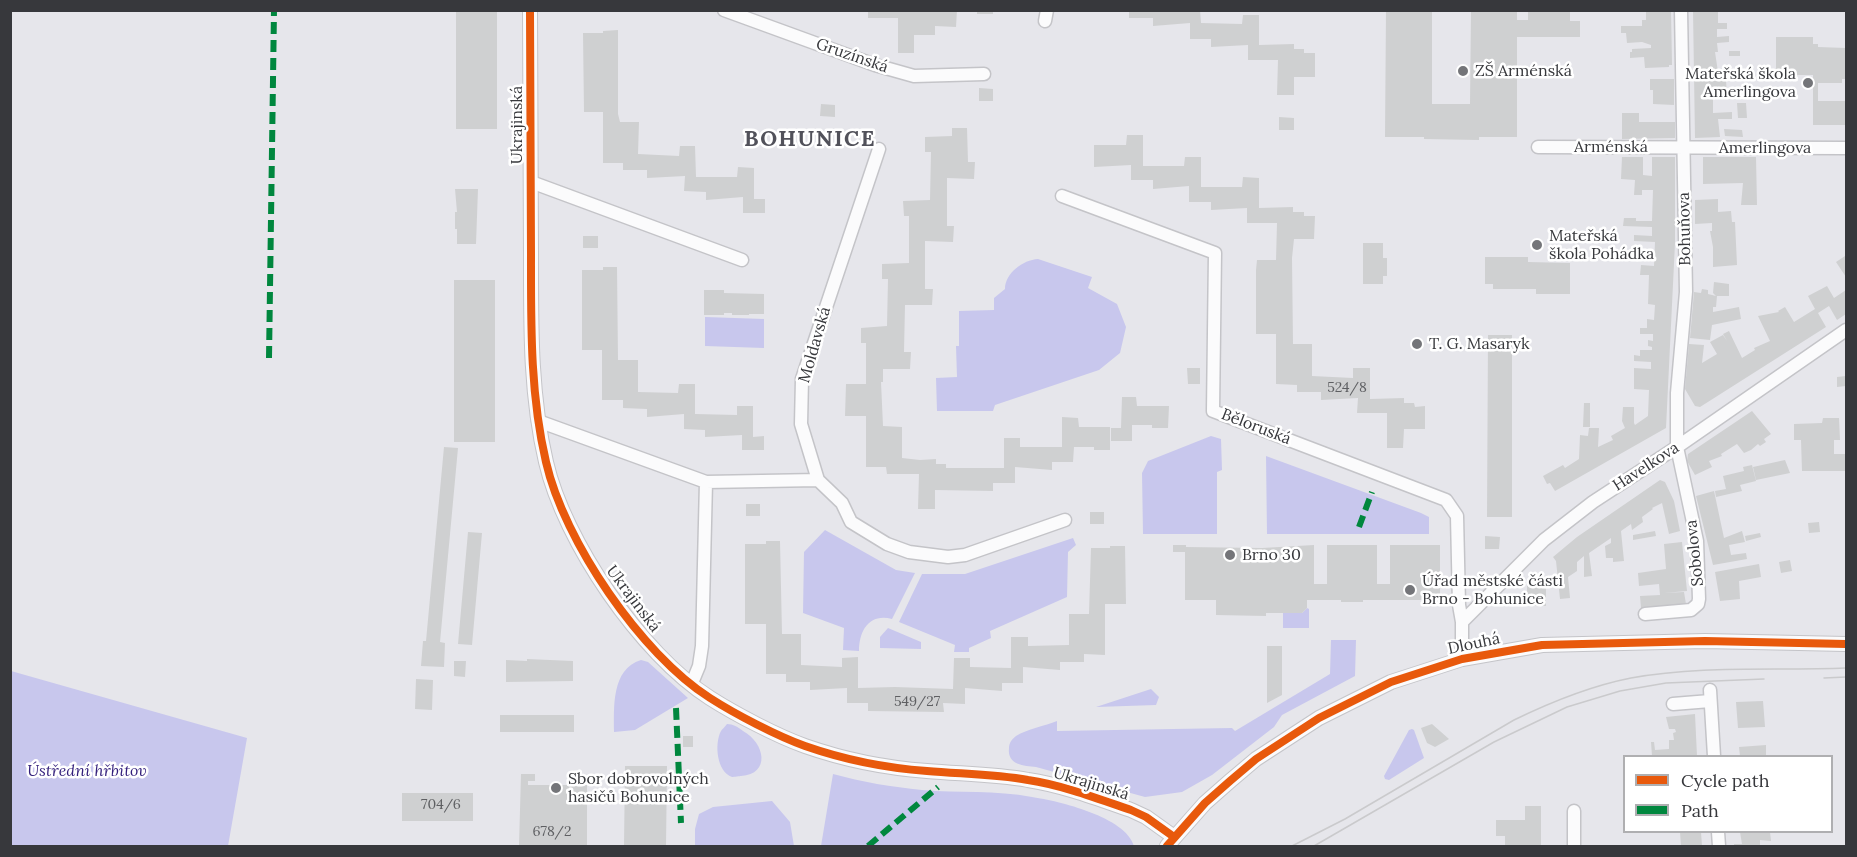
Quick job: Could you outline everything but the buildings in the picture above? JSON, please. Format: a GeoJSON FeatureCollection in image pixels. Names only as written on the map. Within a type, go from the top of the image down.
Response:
{"type":"FeatureCollection","features":[{"type":"Feature","properties":{"kind":"street","name":"Ukrajinská"},"geometry":{"type":"LineString","coordinates":[[530,10],[531,360],[538,421],[546,465],[567,523],[602,584],[643,637],[692,684],[709,697],[787,739],[806,747],[864,763],[900,769],[1031,780],[1131,810],[1146,817],[1171,842]]}},
{"type":"Feature","properties":{"kind":"street","name":"Gruzínská"},"geometry":{"type":"LineString","coordinates":[[724,10],[875,65],[914,76],[984,74]]}},
{"type":"Feature","properties":{"kind":"street","name":"Bohuňova"},"geometry":{"type":"LineString","coordinates":[[1677,447],[1677,393],[1686,292],[1682,10]]}},
{"type":"Feature","properties":{"kind":"street","name":"Arménská"},"geometry":{"type":"LineString","coordinates":[[1538,147],[1684,148]]}},
{"type":"Feature","properties":{"kind":"street","name":"Amerlingova"},"geometry":{"type":"LineString","coordinates":[[1684,148],[1846,148]]}},
{"type":"Feature","properties":{"kind":"street","name":"Moldavská"},"geometry":{"type":"LineString","coordinates":[[879,149],[802,379],[801,424],[818,480],[842,503],[851,522],[887,544],[928,556],[965,555],[1065,520]]}},
{"type":"Feature","properties":{"kind":"street","name":"Ukrajinská"},"geometry":{"type":"LineString","coordinates":[[531,182],[742,260]]}},
{"type":"Feature","properties":{"kind":"street","name":"Běloruská"},"geometry":{"type":"LineString","coordinates":[[1062,196],[1215,253],[1213,411],[1446,500],[1457,516],[1462,659]]}},
{"type":"Feature","properties":{"kind":"street","name":"Havelkova"},"geometry":{"type":"LineString","coordinates":[[1462,622],[1544,540],[1593,502],[1846,330]]}},
{"type":"Feature","properties":{"kind":"street"},"geometry":{"type":"LineString","coordinates":[[538,421],[706,482],[818,480]]}},
{"type":"Feature","properties":{"kind":"street","name":"Sobolova"},"geometry":{"type":"LineString","coordinates":[[1645,614],[1691,610],[1698,604],[1697,541],[1677,447]]}},
{"type":"Feature","properties":{"kind":"street"},"geometry":{"type":"LineString","coordinates":[[692,684],[699,666],[702,645],[706,482]]}},
{"type":"Feature","properties":{"kind":"street","name":"Dlouhá"},"geometry":{"type":"LineString","coordinates":[[1171,842],[1205,804],[1256,759],[1319,718],[1397,680],[1462,659],[1542,645],[1705,641],[1846,644]]}},
{"type":"Feature","properties":{"kind":"street"},"geometry":{"type":"LineString","coordinates":[[1673,704],[1710,696],[1714,755]]}},
{"type":"Feature","properties":{"kind":"street"},"geometry":{"type":"LineString","coordinates":[[1574,811],[1574,846]]}},
{"type":"Feature","properties":{"kind":"green space"},"geometry":{"type":"Polygon","coordinates":[[[1038,259],[1092,277],[1088,288],[1117,304],[1126,327],[1120,353],[1099,370],[995,405],[993,411],[937,411],[936,378],[957,377],[956,346],[959,346],[959,311],[994,310],[994,298],[1005,289],[1011,273],[1021,265],[1038,259]]]}},
{"type":"Feature","properties":{"kind":"green space"},"geometry":{"type":"Polygon","coordinates":[[[705,317],[764,319],[764,348],[705,346],[705,317]]]}},
{"type":"Feature","properties":{"kind":"green space"},"geometry":{"type":"Polygon","coordinates":[[[1211,436],[1221,439],[1222,470],[1217,472],[1217,534],[1143,534],[1142,473],[1148,461],[1211,436]]]}},
{"type":"Feature","properties":{"kind":"green space"},"geometry":{"type":"Polygon","coordinates":[[[1266,456],[1421,513],[1429,517],[1429,534],[1267,534],[1266,456]]]}},
{"type":"Feature","properties":{"kind":"green space"},"geometry":{"type":"Polygon","coordinates":[[[825,530],[896,570],[915,573],[892,619],[877,619],[867,625],[861,637],[859,651],[843,650],[844,628],[803,613],[804,552],[825,530]]]}},
{"type":"Feature","properties":{"kind":"green space"},"geometry":{"type":"Polygon","coordinates":[[[1073,538],[1076,545],[1068,552],[1067,597],[990,631],[991,638],[969,648],[969,652],[954,652],[955,645],[899,622],[922,574],[965,574],[1073,538]]]}},
{"type":"Feature","properties":{"kind":"green space"},"geometry":{"type":"Polygon","coordinates":[[[1307,608],[1309,609],[1309,628],[1283,628],[1283,613],[1302,613],[1307,608]]]}},
{"type":"Feature","properties":{"kind":"green space"},"geometry":{"type":"Polygon","coordinates":[[[888,628],[921,642],[921,649],[880,648],[880,637],[888,628]]]}},
{"type":"Feature","properties":{"kind":"green space"},"geometry":{"type":"Polygon","coordinates":[[[1331,640],[1356,640],[1355,676],[1282,715],[1274,727],[1212,775],[1182,792],[1145,797],[1022,765],[1014,761],[1009,754],[1010,743],[1016,736],[1057,721],[1057,731],[1232,728],[1235,731],[1330,674],[1331,640]]]}},
{"type":"Feature","properties":{"kind":"green space"},"geometry":{"type":"Polygon","coordinates":[[[641,660],[648,662],[688,698],[635,730],[614,732],[616,690],[619,680],[631,665],[641,660]]]}},
{"type":"Feature","properties":{"kind":"green space","name":"Ústřední hřbitov"},"geometry":{"type":"Polygon","coordinates":[[[11,671],[247,738],[228,846],[11,846],[11,671]]]}},
{"type":"Feature","properties":{"kind":"green space"},"geometry":{"type":"Polygon","coordinates":[[[1151,689],[1159,697],[1156,705],[1096,707],[1151,689]]]}},
{"type":"Feature","properties":{"kind":"green space"},"geometry":{"type":"Polygon","coordinates":[[[727,724],[735,726],[750,736],[760,750],[761,764],[751,774],[732,777],[723,770],[720,764],[717,750],[719,737],[727,724]]]}},
{"type":"Feature","properties":{"kind":"green space"},"geometry":{"type":"Polygon","coordinates":[[[1412,729],[1424,758],[1389,780],[1385,779],[1384,776],[1409,730],[1412,729]]]}},
{"type":"Feature","properties":{"kind":"green space"},"geometry":{"type":"Polygon","coordinates":[[[833,774],[911,789],[1005,793],[1058,802],[1105,819],[1128,836],[1134,846],[821,846],[833,774]]]}},
{"type":"Feature","properties":{"kind":"green space"},"geometry":{"type":"Polygon","coordinates":[[[772,801],[790,822],[794,846],[695,846],[695,829],[699,814],[713,807],[772,801]]]}},
{"type":"Feature","properties":{"kind":"tram line"},"geometry":{"type":"LineString","coordinates":[[1292,846],[1345,819],[1514,720],[1586,690],[1631,678],[1685,671],[1846,668]]}},
{"type":"Feature","properties":{"kind":"tram line"},"geometry":{"type":"LineString","coordinates":[[1824,678],[1846,677]]}},
{"type":"Feature","properties":{"kind":"tram line"},"geometry":{"type":"LineString","coordinates":[[1314,846],[1494,742],[1567,707],[1620,691],[1666,683],[1764,679]]}},
{"type":"Feature","properties":{"kind":"marked path"},"geometry":{"type":"LineString","coordinates":[[269,358],[274,10]]}},
{"type":"Feature","properties":{"kind":"marked path"},"geometry":{"type":"LineString","coordinates":[[1359,527],[1372,492]]}},
{"type":"Feature","properties":{"kind":"marked path"},"geometry":{"type":"LineString","coordinates":[[676,708],[681,823]]}},
{"type":"Feature","properties":{"kind":"marked path"},"geometry":{"type":"LineString","coordinates":[[868,846],[938,787]]}},
{"type":"Feature","properties":{"kind":"cycle path"},"geometry":{"type":"LineString","coordinates":[[530,10],[532,333],[534,385],[541,436],[555,493],[570,526],[588,560],[633,625],[658,654],[710,698],[794,742],[850,759],[881,765],[912,770],[1003,776],[1054,785],[1131,810],[1146,817],[1174,837]]}},
{"type":"Feature","properties":{"kind":"cycle path"},"geometry":{"type":"LineString","coordinates":[[1167,846],[1205,803],[1256,759],[1319,718],[1391,682],[1462,659],[1542,645],[1705,641],[1846,644]]}},
{"type":"Feature","properties":{"kind":"place","name":"ZŠ Arménská"},"geometry":{"type":"Point","coordinates":[1463,71]}},
{"type":"Feature","properties":{"kind":"place","name":"Mateřská škola Amerlingova"},"geometry":{"type":"Point","coordinates":[1808,83]}},
{"type":"Feature","properties":{"kind":"place","name":"Mateřská škola Pohádka"},"geometry":{"type":"Point","coordinates":[1537,245]}},
{"type":"Feature","properties":{"kind":"place","name":"T. G. Masaryk"},"geometry":{"type":"Point","coordinates":[1417,344]}},
{"type":"Feature","properties":{"kind":"place","name":"Brno 30"},"geometry":{"type":"Point","coordinates":[1230,555]}},
{"type":"Feature","properties":{"kind":"place","name":"Úřad městské části Brno - Bohunice"},"geometry":{"type":"Point","coordinates":[1410,590]}},
{"type":"Feature","properties":{"kind":"place","name":"Sbor dobrovolných hasičů Bohunice"},"geometry":{"type":"Point","coordinates":[556,788]}},
{"type":"Feature","properties":{"kind":"district","name":"BOHUNICE"},"geometry":{"type":"Point","coordinates":[810,140]}}]}
